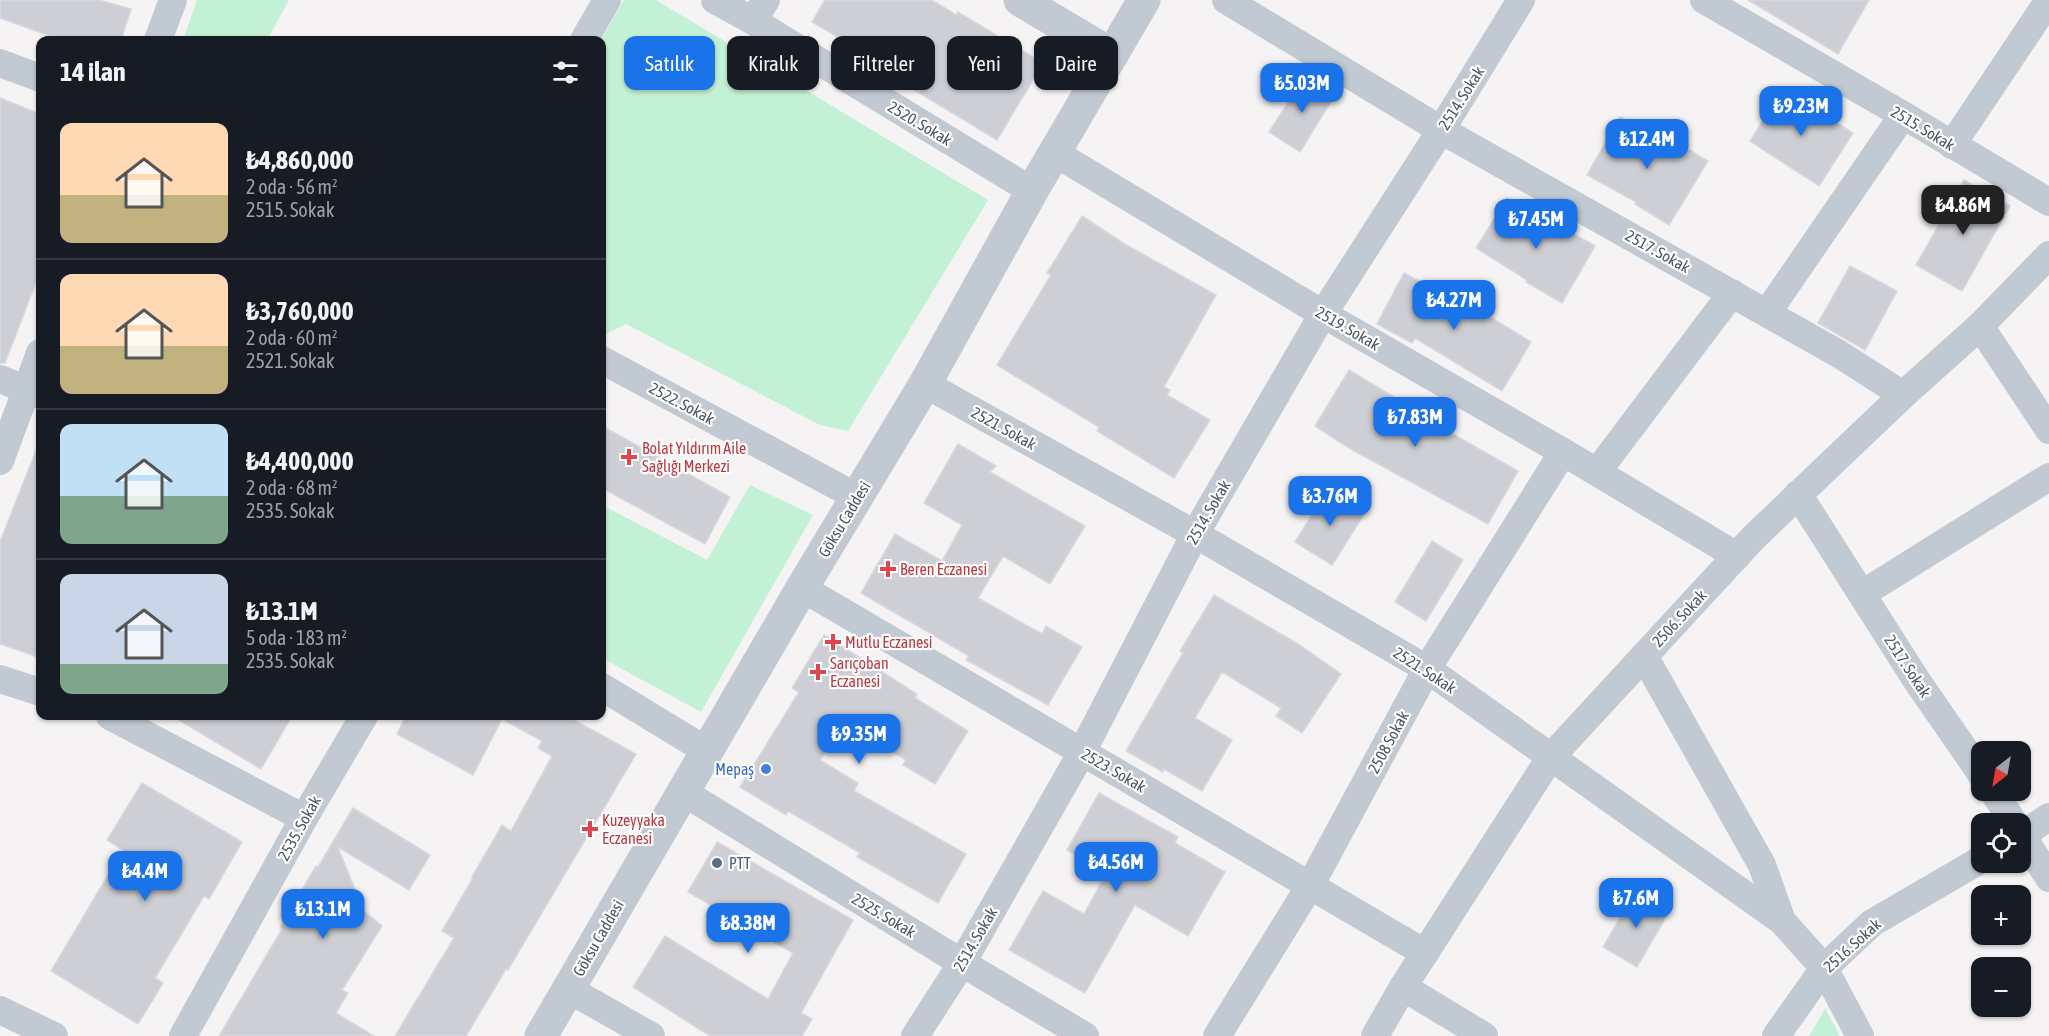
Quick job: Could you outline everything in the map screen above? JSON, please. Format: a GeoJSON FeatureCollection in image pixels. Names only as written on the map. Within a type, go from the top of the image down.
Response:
{"type":"FeatureCollection","features":[{"type":"Feature","properties":{"kind":"street"},"geometry":{"type":"LineString","coordinates":[[160,36],[173,0]]}},
{"type":"Feature","properties":{"kind":"street"},"geometry":{"type":"LineString","coordinates":[[586,36],[607,0]]}},
{"type":"Feature","properties":{"kind":"street","name":"2520. Sokak"},"geometry":{"type":"LineString","coordinates":[[715,0],[760,10],[1032,191]]}},
{"type":"Feature","properties":{"kind":"street"},"geometry":{"type":"LineString","coordinates":[[1020,0],[1080,36]]}},
{"type":"Feature","properties":{"kind":"street","name":"Göksu Caddesi"},"geometry":{"type":"LineString","coordinates":[[1118,45],[1144,0]]}},
{"type":"Feature","properties":{"kind":"street","name":"2517. Sokak"},"geometry":{"type":"LineString","coordinates":[[1226,0],[1441,130],[1839,354],[1903,395]]}},
{"type":"Feature","properties":{"kind":"street","name":"2514. Sokak"},"geometry":{"type":"LineString","coordinates":[[915,1036],[962,963],[1082,752],[1195,534],[1323,314],[1521,0]]}},
{"type":"Feature","properties":{"kind":"street","name":"2515. Sokak"},"geometry":{"type":"LineString","coordinates":[[1704,0],[2049,202]]}},
{"type":"Feature","properties":{"kind":"street"},"geometry":{"type":"LineString","coordinates":[[1952,145],[2049,0]]}},
{"type":"Feature","properties":{"kind":"street"},"geometry":{"type":"LineString","coordinates":[[0,63],[36,76]]}},
{"type":"Feature","properties":{"kind":"street","name":"Göksu Caddesi"},"geometry":{"type":"LineString","coordinates":[[541,1036],[802,588],[925,384],[1032,191],[1091,90]]}},
{"type":"Feature","properties":{"kind":"street"},"geometry":{"type":"LineString","coordinates":[[1767,313],[1903,115]]}},
{"type":"Feature","properties":{"kind":"street","name":"2519. Sokak"},"geometry":{"type":"LineString","coordinates":[[1054,153],[1323,314],[1598,472],[1737,556]]}},
{"type":"Feature","properties":{"kind":"street","name":"2506. Sokak"},"geometry":{"type":"LineString","coordinates":[[1375,1036],[1402,987],[1550,758],[1737,556],[1798,494],[1980,326],[2049,255]]}},
{"type":"Feature","properties":{"kind":"street"},"geometry":{"type":"LineString","coordinates":[[1598,472],[1732,293]]}},
{"type":"Feature","properties":{"kind":"street"},"geometry":{"type":"LineString","coordinates":[[1980,326],[2047,422]]}},
{"type":"Feature","properties":{"kind":"street","name":"2522. Sokak"},"geometry":{"type":"LineString","coordinates":[[606,362],[857,497]]}},
{"type":"Feature","properties":{"kind":"street"},"geometry":{"type":"LineString","coordinates":[[0,379],[34,392],[0,461]]}},
{"type":"Feature","properties":{"kind":"street","name":"2521. Sokak"},"geometry":{"type":"LineString","coordinates":[[925,384],[1195,534],[1427,669],[1782,921],[1824,968],[1860,1036]]}},
{"type":"Feature","properties":{"kind":"street","name":"2508 Sokak"},"geometry":{"type":"LineString","coordinates":[[1217,1036],[1311,884],[1427,669],[1563,452]]}},
{"type":"Feature","properties":{"kind":"street"},"geometry":{"type":"LineString","coordinates":[[1862,594],[2049,477]]}},
{"type":"Feature","properties":{"kind":"street","name":"2517. Sokak"},"geometry":{"type":"LineString","coordinates":[[1798,494],[1917,681],[1971,759]]}},
{"type":"Feature","properties":{"kind":"street","name":"2523. Sokak"},"geometry":{"type":"LineString","coordinates":[[802,588],[1311,884],[1425,953]]}},
{"type":"Feature","properties":{"kind":"street"},"geometry":{"type":"LineString","coordinates":[[1644,657],[1761,864],[1782,921]]}},
{"type":"Feature","properties":{"kind":"street"},"geometry":{"type":"LineString","coordinates":[[0,679],[36,691]]}},
{"type":"Feature","properties":{"kind":"street"},"geometry":{"type":"LineString","coordinates":[[606,689],[707,751]]}},
{"type":"Feature","properties":{"kind":"street"},"geometry":{"type":"LineString","coordinates":[[118,720],[304,818]]}},
{"type":"Feature","properties":{"kind":"street","name":"2535. Sokak"},"geometry":{"type":"LineString","coordinates":[[183,1036],[304,818],[362,720]]}},
{"type":"Feature","properties":{"kind":"street","name":"2525. Sokak"},"geometry":{"type":"LineString","coordinates":[[683,792],[1085,1036]]}},
{"type":"Feature","properties":{"kind":"street"},"geometry":{"type":"LineString","coordinates":[[2031,826],[2049,817]]}},
{"type":"Feature","properties":{"kind":"street"},"geometry":{"type":"LineString","coordinates":[[2031,849],[2049,878]]}},
{"type":"Feature","properties":{"kind":"street","name":"2516. Sokak"},"geometry":{"type":"LineString","coordinates":[[1776,1036],[1824,968],[1872,923],[1971,865]]}},
{"type":"Feature","properties":{"kind":"street"},"geometry":{"type":"LineString","coordinates":[[1402,987],[1484,1036]]}},
{"type":"Feature","properties":{"kind":"street"},"geometry":{"type":"LineString","coordinates":[[568,989],[651,1036]]}},
{"type":"Feature","properties":{"kind":"street"},"geometry":{"type":"LineString","coordinates":[[0,1010],[54,1036]]}},
{"type":"Feature","properties":{"kind":"green space"},"geometry":{"type":"Polygon","coordinates":[[[197,0],[289,0],[269,36],[184,36],[197,0]]]}},
{"type":"Feature","properties":{"kind":"green space"},"geometry":{"type":"Polygon","coordinates":[[[624,0],[656,0],[727,43],[727,90],[805,90],[988,200],[848,431],[820,425],[626,324],[606,334],[606,36],[603,36],[624,0]]]}},
{"type":"Feature","properties":{"kind":"green space"},"geometry":{"type":"Polygon","coordinates":[[[750,485],[813,515],[701,712],[606,660],[606,507],[707,560],[750,485]]]}},
{"type":"Feature","properties":{"kind":"green space"},"geometry":{"type":"Polygon","coordinates":[[[1825,1009],[1840,1036],[1809,1036],[1825,1009]]]}},
{"type":"Feature","properties":{"kind":"building"},"geometry":{"type":"Polygon","coordinates":[[[0,0],[99,0],[131,9],[122,36],[50,36],[0,18],[0,0]]]}},
{"type":"Feature","properties":{"kind":"building"},"geometry":{"type":"Polygon","coordinates":[[[825,0],[932,0],[956,15],[958,12],[998,36],[947,36],[947,90],[1022,90],[1022,50],[1034,58],[1034,78],[997,140],[914,90],[935,90],[935,36],[836,36],[812,22],[825,0]]]}},
{"type":"Feature","properties":{"kind":"building"},"geometry":{"type":"Polygon","coordinates":[[[1748,0],[1869,0],[1838,54],[1748,0]]]}},
{"type":"Feature","properties":{"kind":"building"},"geometry":{"type":"Polygon","coordinates":[[[1305,76],[1335,95],[1300,152],[1269,132],[1305,76]]]}},
{"type":"Feature","properties":{"kind":"building"},"geometry":{"type":"Polygon","coordinates":[[[1783,89],[1853,133],[1819,186],[1750,141],[1783,89]]]}},
{"type":"Feature","properties":{"kind":"building"},"geometry":{"type":"Polygon","coordinates":[[[0,98],[36,112],[36,282],[5,363],[0,363],[0,98]]]}},
{"type":"Feature","properties":{"kind":"building"},"geometry":{"type":"Polygon","coordinates":[[[1620,117],[1670,146],[1673,140],[1708,161],[1669,225],[1635,204],[1636,202],[1587,175],[1620,117]]]}},
{"type":"Feature","properties":{"kind":"building"},"geometry":{"type":"Polygon","coordinates":[[[1964,180],[2010,206],[1962,291],[1916,265],[1964,180]]]}},
{"type":"Feature","properties":{"kind":"building"},"geometry":{"type":"Polygon","coordinates":[[[1507,198],[1557,229],[1559,225],[1595,246],[1562,303],[1476,248],[1507,198]]]}},
{"type":"Feature","properties":{"kind":"building"},"geometry":{"type":"Polygon","coordinates":[[[1082,216],[1123,243],[1216,295],[1164,387],[1170,390],[1167,395],[1210,420],[1174,478],[1097,431],[1099,427],[997,365],[1051,275],[1047,273],[1082,216]]]}},
{"type":"Feature","properties":{"kind":"building"},"geometry":{"type":"Polygon","coordinates":[[[1850,266],[1897,291],[1865,350],[1818,323],[1850,266]]]}},
{"type":"Feature","properties":{"kind":"building"},"geometry":{"type":"Polygon","coordinates":[[[1404,273],[1446,295],[1449,291],[1531,342],[1502,391],[1415,338],[1412,343],[1377,324],[1404,273]]]}},
{"type":"Feature","properties":{"kind":"building"},"geometry":{"type":"Polygon","coordinates":[[[1349,370],[1424,415],[1423,417],[1518,471],[1488,524],[1349,448],[1315,426],[1349,370]]]}},
{"type":"Feature","properties":{"kind":"building","name":"Bolat Yıldırım Aile Sağlığı Merkezi"},"geometry":{"type":"Polygon","coordinates":[[[606,428],[730,497],[705,544],[606,490],[606,428]]]}},
{"type":"Feature","properties":{"kind":"building"},"geometry":{"type":"Polygon","coordinates":[[[958,444],[996,466],[990,472],[1085,526],[1050,584],[1003,556],[978,598],[1042,634],[1046,626],[1082,647],[1048,705],[966,660],[969,656],[861,593],[895,534],[942,561],[962,525],[924,503],[958,444]]]}},
{"type":"Feature","properties":{"kind":"building"},"geometry":{"type":"Polygon","coordinates":[[[36,451],[36,657],[0,644],[0,542],[36,451]]]}},
{"type":"Feature","properties":{"kind":"building"},"geometry":{"type":"Polygon","coordinates":[[[1328,489],[1365,513],[1332,565],[1295,542],[1328,489]]]}},
{"type":"Feature","properties":{"kind":"building"},"geometry":{"type":"Polygon","coordinates":[[[1432,541],[1463,560],[1426,621],[1395,602],[1432,541]]]}},
{"type":"Feature","properties":{"kind":"building"},"geometry":{"type":"Polygon","coordinates":[[[1214,595],[1298,644],[1341,674],[1302,733],[1276,716],[1281,708],[1222,672],[1195,718],[1232,740],[1202,791],[1126,751],[1183,653],[1180,651],[1214,595]]]}},
{"type":"Feature","properties":{"kind":"building"},"geometry":{"type":"Polygon","coordinates":[[[824,635],[917,694],[915,698],[968,731],[935,784],[903,765],[906,760],[844,722],[820,760],[858,783],[854,791],[966,854],[938,903],[857,857],[860,853],[788,811],[786,815],[740,787],[799,692],[792,688],[824,635]]]}},
{"type":"Feature","properties":{"kind":"building"},"geometry":{"type":"Polygon","coordinates":[[[179,720],[290,720],[261,769],[179,720]]]}},
{"type":"Feature","properties":{"kind":"building"},"geometry":{"type":"Polygon","coordinates":[[[404,720],[501,720],[473,775],[397,734],[404,720]]]}},
{"type":"Feature","properties":{"kind":"building"},"geometry":{"type":"Polygon","coordinates":[[[504,720],[574,720],[636,754],[508,970],[506,969],[466,1036],[395,1036],[454,938],[442,931],[472,877],[502,825],[511,831],[552,756],[538,748],[542,741],[504,720]]]}},
{"type":"Feature","properties":{"kind":"building"},"geometry":{"type":"Polygon","coordinates":[[[142,783],[242,842],[209,899],[204,896],[155,978],[163,983],[138,1024],[51,971],[123,850],[107,840],[142,783]]]}},
{"type":"Feature","properties":{"kind":"building"},"geometry":{"type":"Polygon","coordinates":[[[1099,793],[1178,837],[1175,843],[1225,872],[1188,936],[1135,905],[1085,993],[1009,950],[1043,891],[1084,914],[1107,872],[1067,850],[1099,793]]]}},
{"type":"Feature","properties":{"kind":"building"},"geometry":{"type":"Polygon","coordinates":[[[353,808],[430,855],[409,890],[338,847],[363,910],[382,926],[342,990],[348,993],[336,1013],[374,1036],[219,1036],[316,866],[318,867],[353,808]]]}},
{"type":"Feature","properties":{"kind":"building"},"geometry":{"type":"Polygon","coordinates":[[[717,842],[853,920],[801,1013],[812,1019],[802,1036],[710,1036],[633,987],[665,936],[768,999],[793,953],[688,892],[717,842]]]}},
{"type":"Feature","properties":{"kind":"building"},"geometry":{"type":"Polygon","coordinates":[[[1635,892],[1669,912],[1637,967],[1603,947],[1635,892]]]}},
{"type":"Feature","properties":{"kind":"place","name":"Bolat Yıldırım Aile Sağlığı Merkezi"},"geometry":{"type":"Point","coordinates":[629,457]}},
{"type":"Feature","properties":{"kind":"place","name":"Beren Eczanesi"},"geometry":{"type":"Point","coordinates":[888,569]}},
{"type":"Feature","properties":{"kind":"place","name":"Mutlu Eczanesi"},"geometry":{"type":"Point","coordinates":[833,642]}},
{"type":"Feature","properties":{"kind":"place","name":"Sarıçoban Eczanesi"},"geometry":{"type":"Point","coordinates":[818,672]}},
{"type":"Feature","properties":{"kind":"place","name":"Mepaş"},"geometry":{"type":"Point","coordinates":[766,769]}},
{"type":"Feature","properties":{"kind":"place","name":"Kuzeyyaka Eczanesi"},"geometry":{"type":"Point","coordinates":[590,829]}},
{"type":"Feature","properties":{"kind":"place","name":"PTT"},"geometry":{"type":"Point","coordinates":[717,863]}}]}
